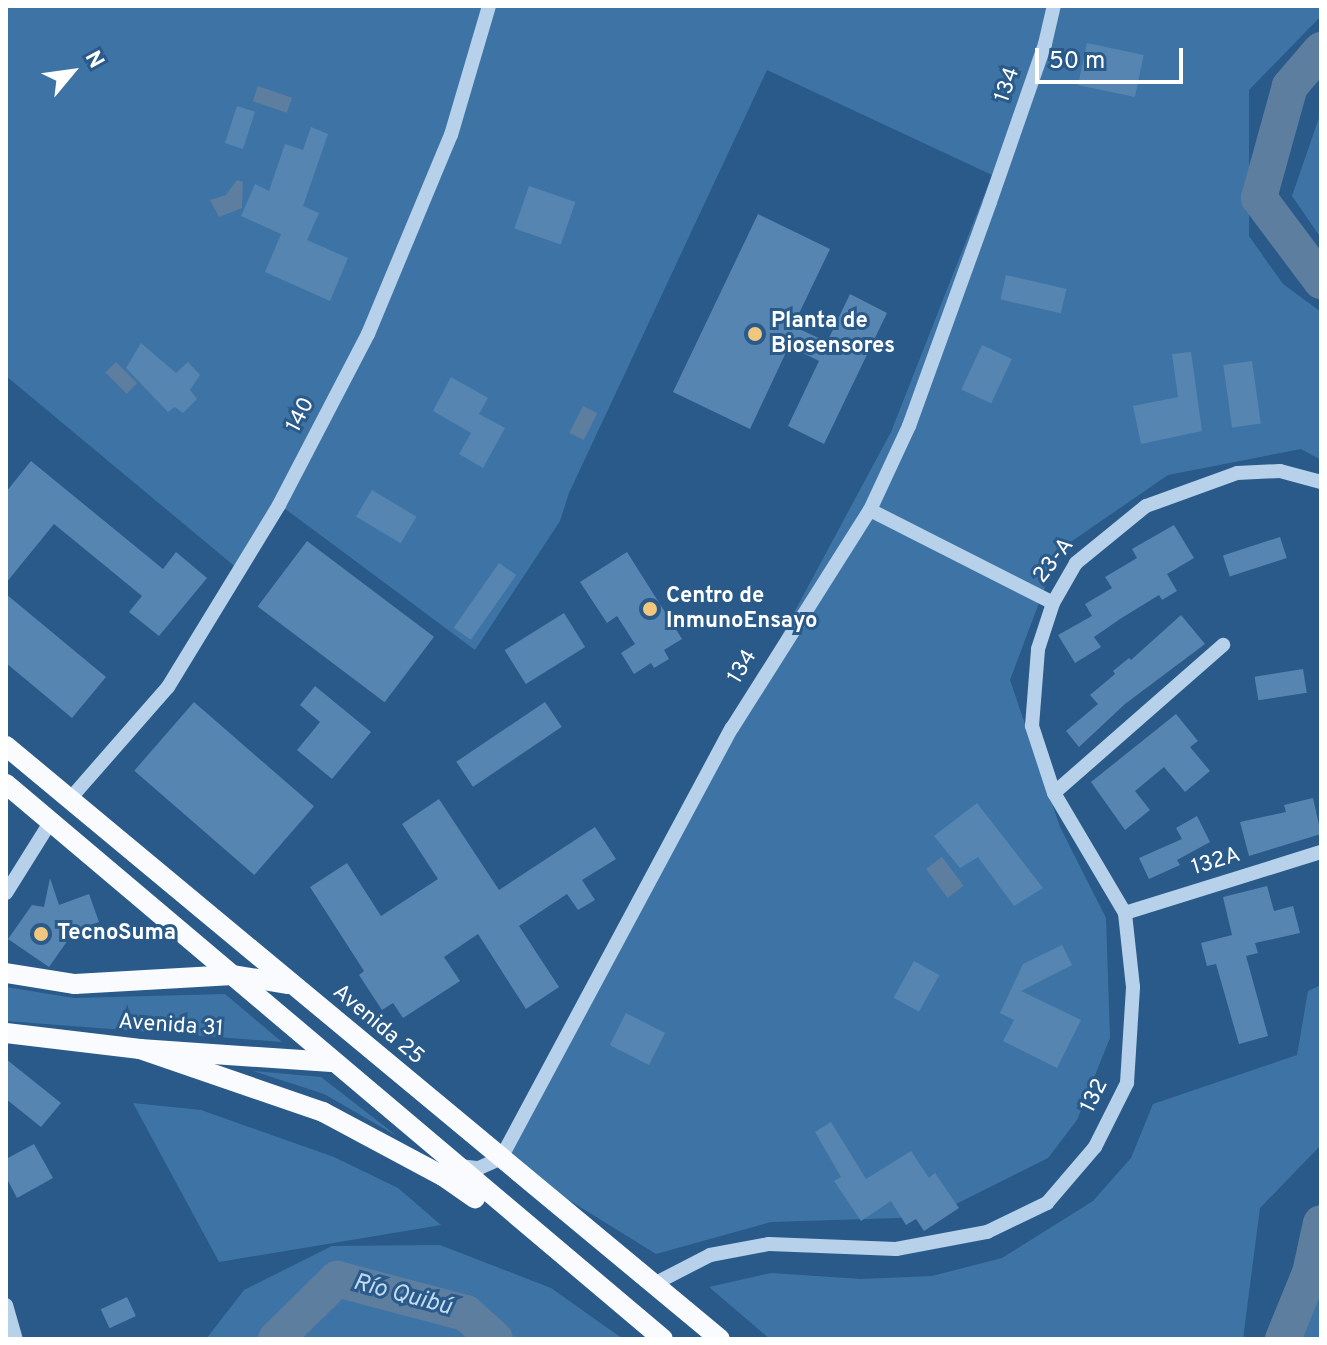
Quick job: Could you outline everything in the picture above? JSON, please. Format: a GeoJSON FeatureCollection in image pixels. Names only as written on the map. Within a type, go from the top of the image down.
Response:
{"type":"FeatureCollection","features":[{"type":"Feature","properties":{"kind":"main road","name":"Avenida 25"},"geometry":{"type":"LineString","coordinates":[[6,746],[720,1339]]}},
{"type":"Feature","properties":{"kind":"main road"},"geometry":{"type":"LineString","coordinates":[[6,784],[663,1339]]}},
{"type":"Feature","properties":{"kind":"main road","name":"Avenida 31"},"geometry":{"type":"LineString","coordinates":[[6,973],[75,984],[233,975],[292,985]]}},
{"type":"Feature","properties":{"kind":"main road","name":"Avenida 31"},"geometry":{"type":"LineString","coordinates":[[6,1033],[140,1049],[332,1062]]}},
{"type":"Feature","properties":{"kind":"main road"},"geometry":{"type":"LineString","coordinates":[[140,1049],[323,1112],[443,1176],[573,1264]]}},
{"type":"Feature","properties":{"kind":"street","name":"140"},"geometry":{"type":"LineString","coordinates":[[69,800],[168,687],[279,505],[374,319],[451,135],[489,6]]}},
{"type":"Feature","properties":{"kind":"street","name":"134"},"geometry":{"type":"LineString","coordinates":[[501,1158],[732,728],[870,510],[909,426],[1045,44],[1054,6]]}},
{"type":"Feature","properties":{"kind":"street","name":"23-A"},"geometry":{"type":"LineString","coordinates":[[870,510],[1053,603],[1076,563],[1146,506],[1237,473],[1280,471],[1321,482]]}},
{"type":"Feature","properties":{"kind":"street","name":"132"},"geometry":{"type":"LineString","coordinates":[[652,1285],[710,1255],[769,1244],[896,1249],[987,1232],[1047,1203],[1095,1147],[1127,1083],[1133,987],[1125,913],[1054,793],[1032,726],[1038,649],[1053,603]]}},
{"type":"Feature","properties":{"kind":"street"},"geometry":{"type":"LineString","coordinates":[[1054,793],[1223,645]]}},
{"type":"Feature","properties":{"kind":"street"},"geometry":{"type":"LineString","coordinates":[[6,893],[51,821]]}},
{"type":"Feature","properties":{"kind":"street","name":"132A"},"geometry":{"type":"LineString","coordinates":[[1125,913],[1321,852]]}},
{"type":"Feature","properties":{"kind":"street"},"geometry":{"type":"LineString","coordinates":[[455,1166],[479,1168],[501,1158]]}},
{"type":"Feature","properties":{"kind":"street"},"geometry":{"type":"LineString","coordinates":[[6,1305],[16,1339]]}},
{"type":"Feature","properties":{"kind":"shaded area"},"geometry":{"type":"Polygon","coordinates":[[[6,6],[1321,6],[1321,16],[1249,90],[1249,236],[1283,284],[1321,312],[1321,460],[1301,449],[1168,475],[1059,550],[1010,680],[1060,827],[1106,918],[1110,1038],[1077,1120],[1048,1158],[930,1217],[771,1222],[656,1254],[501,1158],[891,432],[992,175],[767,70],[569,493],[560,521],[475,650],[280,505],[238,569],[6,376],[6,6]]]}},
{"type":"Feature","properties":{"kind":"shaded area"},"geometry":{"type":"Polygon","coordinates":[[[258,86],[292,98],[287,113],[253,101],[258,86]]]}},
{"type":"Feature","properties":{"kind":"shaded area"},"geometry":{"type":"Polygon","coordinates":[[[1321,112],[1321,238],[1292,196],[1321,112]]]}},
{"type":"Feature","properties":{"kind":"shaded area"},"geometry":{"type":"Polygon","coordinates":[[[237,180],[243,182],[242,208],[219,217],[210,200],[226,195],[237,180]]]}},
{"type":"Feature","properties":{"kind":"shaded area"},"geometry":{"type":"Polygon","coordinates":[[[116,362],[137,383],[127,394],[105,373],[116,362]]]}},
{"type":"Feature","properties":{"kind":"shaded area"},"geometry":{"type":"Polygon","coordinates":[[[583,406],[597,413],[584,440],[569,433],[583,406]]]}},
{"type":"Feature","properties":{"kind":"shaded area"},"geometry":{"type":"Polygon","coordinates":[[[942,857],[964,886],[948,898],[926,869],[942,857]]]}},
{"type":"Feature","properties":{"kind":"shaded area"},"geometry":{"type":"Polygon","coordinates":[[[1321,985],[1321,1145],[1260,1208],[1243,1339],[770,1339],[709,1287],[771,1273],[861,1279],[932,1276],[1002,1258],[1093,1201],[1131,1158],[1153,1104],[1297,1055],[1308,991],[1321,985]]]}},
{"type":"Feature","properties":{"kind":"shaded area"},"geometry":{"type":"Polygon","coordinates":[[[6,987],[74,998],[225,994],[282,1042],[6,1021],[6,987]]]}},
{"type":"Feature","properties":{"kind":"shaded area"},"geometry":{"type":"Polygon","coordinates":[[[253,1071],[321,1077],[397,1136],[324,1094],[253,1071]]]}},
{"type":"Feature","properties":{"kind":"shaded area"},"geometry":{"type":"Polygon","coordinates":[[[133,1103],[201,1110],[334,1157],[398,1188],[441,1225],[219,1262],[133,1103]]]}},
{"type":"Feature","properties":{"kind":"shaded area"},"geometry":{"type":"Polygon","coordinates":[[[440,1245],[551,1288],[623,1339],[206,1339],[244,1290],[332,1246],[440,1245]]]}},
{"type":"Feature","properties":{"kind":"shaded area"},"geometry":{"type":"Polygon","coordinates":[[[1321,1273],[1321,1339],[1301,1339],[1321,1273]]]}},
{"type":"Feature","properties":{"kind":"building"},"geometry":{"type":"Polygon","coordinates":[[[1087,43],[1144,55],[1135,97],[1078,85],[1087,43]]]}},
{"type":"Feature","properties":{"kind":"building"},"geometry":{"type":"Polygon","coordinates":[[[237,106],[255,112],[243,149],[225,143],[237,106]]]}},
{"type":"Feature","properties":{"kind":"building"},"geometry":{"type":"Polygon","coordinates":[[[311,127],[328,134],[303,206],[319,213],[307,240],[348,258],[330,301],[265,272],[281,234],[241,216],[255,184],[269,191],[285,144],[303,150],[311,127]]]}},
{"type":"Feature","properties":{"kind":"building"},"geometry":{"type":"Polygon","coordinates":[[[529,186],[575,202],[561,245],[514,229],[529,186]]]}},
{"type":"Feature","properties":{"kind":"building","name":"Planta de Biosensores"},"geometry":{"type":"Polygon","coordinates":[[[758,214],[830,249],[793,326],[827,342],[850,294],[887,313],[824,444],[788,426],[819,361],[789,346],[750,429],[673,392],[758,214]]]}},
{"type":"Feature","properties":{"kind":"building"},"geometry":{"type":"Polygon","coordinates":[[[1006,275],[1066,289],[1061,313],[1000,299],[1006,275]]]}},
{"type":"Feature","properties":{"kind":"building"},"geometry":{"type":"Polygon","coordinates":[[[141,343],[176,373],[188,362],[200,375],[190,390],[197,399],[183,413],[175,407],[168,412],[126,368],[141,343]]]}},
{"type":"Feature","properties":{"kind":"building"},"geometry":{"type":"Polygon","coordinates":[[[982,345],[1012,359],[991,403],[961,389],[982,345]]]}},
{"type":"Feature","properties":{"kind":"building"},"geometry":{"type":"Polygon","coordinates":[[[1191,352],[1202,431],[1141,444],[1133,406],[1178,397],[1172,354],[1191,352]]]}},
{"type":"Feature","properties":{"kind":"building"},"geometry":{"type":"Polygon","coordinates":[[[1252,361],[1261,423],[1232,427],[1223,365],[1252,361]]]}},
{"type":"Feature","properties":{"kind":"building"},"geometry":{"type":"Polygon","coordinates":[[[451,377],[488,398],[479,414],[505,428],[483,468],[459,454],[471,433],[433,411],[451,377]]]}},
{"type":"Feature","properties":{"kind":"building"},"geometry":{"type":"Polygon","coordinates":[[[31,461],[163,569],[176,552],[207,578],[159,636],[129,612],[142,596],[54,524],[6,583],[6,492],[31,461]]]}},
{"type":"Feature","properties":{"kind":"building"},"geometry":{"type":"Polygon","coordinates":[[[372,490],[417,517],[401,543],[356,517],[372,490]]]}},
{"type":"Feature","properties":{"kind":"building"},"geometry":{"type":"Polygon","coordinates":[[[1174,525],[1194,558],[1167,574],[1177,591],[1162,600],[1159,595],[1094,637],[1101,647],[1075,663],[1058,635],[1092,616],[1085,604],[1112,588],[1105,577],[1137,558],[1132,549],[1174,525]]]}},
{"type":"Feature","properties":{"kind":"building"},"geometry":{"type":"Polygon","coordinates":[[[1280,537],[1287,558],[1230,576],[1223,556],[1280,537]]]}},
{"type":"Feature","properties":{"kind":"building"},"geometry":{"type":"Polygon","coordinates":[[[307,541],[434,637],[385,702],[258,606],[307,541]]]}},
{"type":"Feature","properties":{"kind":"building"},"geometry":{"type":"Polygon","coordinates":[[[627,552],[682,639],[664,650],[669,659],[654,668],[651,663],[634,674],[621,653],[635,644],[617,616],[607,623],[580,582],[627,552]]]}},
{"type":"Feature","properties":{"kind":"building"},"geometry":{"type":"Polygon","coordinates":[[[499,563],[516,575],[471,640],[454,628],[499,563]]]}},
{"type":"Feature","properties":{"kind":"building"},"geometry":{"type":"Polygon","coordinates":[[[6,594],[106,677],[72,718],[6,663],[6,594]]]}},
{"type":"Feature","properties":{"kind":"building"},"geometry":{"type":"Polygon","coordinates":[[[564,613],[585,647],[526,684],[505,650],[564,613]]]}},
{"type":"Feature","properties":{"kind":"building"},"geometry":{"type":"Polygon","coordinates":[[[1181,615],[1205,644],[1125,704],[1079,747],[1066,731],[1098,704],[1090,695],[1115,674],[1113,671],[1129,658],[1131,660],[1181,615]]]}},
{"type":"Feature","properties":{"kind":"building"},"geometry":{"type":"Polygon","coordinates":[[[1303,669],[1307,693],[1258,700],[1255,677],[1303,669]]]}},
{"type":"Feature","properties":{"kind":"building"},"geometry":{"type":"Polygon","coordinates":[[[315,686],[371,732],[332,779],[297,750],[320,722],[300,705],[315,686]]]}},
{"type":"Feature","properties":{"kind":"building"},"geometry":{"type":"Polygon","coordinates":[[[194,702],[314,806],[254,875],[134,771],[194,702]]]}},
{"type":"Feature","properties":{"kind":"building"},"geometry":{"type":"Polygon","coordinates":[[[545,702],[562,727],[473,787],[456,762],[545,702]]]}},
{"type":"Feature","properties":{"kind":"building"},"geometry":{"type":"Polygon","coordinates":[[[1176,714],[1198,741],[1190,747],[1210,771],[1185,792],[1164,767],[1135,791],[1150,810],[1125,830],[1091,782],[1176,714]]]}},
{"type":"Feature","properties":{"kind":"building"},"geometry":{"type":"Polygon","coordinates":[[[1313,798],[1321,834],[1249,856],[1240,822],[1286,812],[1284,805],[1313,798]]]}},
{"type":"Feature","properties":{"kind":"building"},"geometry":{"type":"Polygon","coordinates":[[[439,799],[499,890],[595,827],[616,859],[582,880],[595,900],[578,910],[567,894],[519,926],[559,987],[526,1009],[478,934],[444,957],[460,981],[403,1018],[393,1003],[382,1010],[359,975],[364,971],[310,887],[347,863],[381,916],[438,879],[402,824],[439,799]]]}},
{"type":"Feature","properties":{"kind":"building"},"geometry":{"type":"Polygon","coordinates":[[[977,803],[1043,888],[1014,906],[978,857],[960,868],[934,836],[977,803]]]}},
{"type":"Feature","properties":{"kind":"building"},"geometry":{"type":"Polygon","coordinates":[[[1197,816],[1210,842],[1177,860],[1180,865],[1149,879],[1139,858],[1182,839],[1176,828],[1197,816]]]}},
{"type":"Feature","properties":{"kind":"building","name":"TecnoSuma"},"geometry":{"type":"Polygon","coordinates":[[[50,878],[59,905],[89,894],[99,922],[75,930],[49,967],[8,939],[32,905],[44,907],[50,878]]]}},
{"type":"Feature","properties":{"kind":"building"},"geometry":{"type":"Polygon","coordinates":[[[1267,886],[1274,911],[1293,906],[1300,933],[1255,943],[1258,953],[1246,956],[1268,1036],[1239,1044],[1216,964],[1207,966],[1201,943],[1232,935],[1223,897],[1267,886]]]}},
{"type":"Feature","properties":{"kind":"building"},"geometry":{"type":"Polygon","coordinates":[[[1062,945],[1072,965],[1021,991],[1081,1020],[1057,1068],[1003,1041],[1014,1020],[1000,1013],[1023,964],[1062,945]]]}},
{"type":"Feature","properties":{"kind":"building"},"geometry":{"type":"Polygon","coordinates":[[[914,961],[939,975],[919,1012],[894,998],[914,961]]]}},
{"type":"Feature","properties":{"kind":"building"},"geometry":{"type":"Polygon","coordinates":[[[626,1013],[665,1033],[649,1065],[610,1045],[626,1013]]]}},
{"type":"Feature","properties":{"kind":"building"},"geometry":{"type":"Polygon","coordinates":[[[6,1059],[61,1103],[41,1127],[6,1099],[6,1059]]]}},
{"type":"Feature","properties":{"kind":"building"},"geometry":{"type":"Polygon","coordinates":[[[831,1122],[866,1179],[911,1151],[929,1178],[935,1173],[959,1208],[924,1231],[916,1219],[906,1225],[891,1201],[861,1221],[834,1181],[841,1177],[815,1132],[831,1122]]]}},
{"type":"Feature","properties":{"kind":"building"},"geometry":{"type":"Polygon","coordinates":[[[34,1144],[53,1178],[17,1198],[6,1177],[6,1159],[34,1144]]]}},
{"type":"Feature","properties":{"kind":"building"},"geometry":{"type":"Polygon","coordinates":[[[127,1297],[136,1316],[110,1328],[101,1309],[127,1297]]]}},
{"type":"Feature","properties":{"kind":"waterway","name":"Río Quibú"},"geometry":{"type":"LineString","coordinates":[[1321,50],[1290,86],[1259,198],[1321,281]]}},
{"type":"Feature","properties":{"kind":"waterway","name":"Río Quibú"},"geometry":{"type":"LineString","coordinates":[[1283,1339],[1310,1273],[1321,1223]]}},
{"type":"Feature","properties":{"kind":"waterway","name":"Río Quibú"},"geometry":{"type":"LineString","coordinates":[[276,1339],[337,1279],[466,1313],[495,1339]]}},
{"type":"Feature","properties":{"kind":"place","name":"Planta de Biosensores"},"geometry":{"type":"Point","coordinates":[755,334]}},
{"type":"Feature","properties":{"kind":"place","name":"Centro de InmunoEnsayo"},"geometry":{"type":"Point","coordinates":[650,609]}},
{"type":"Feature","properties":{"kind":"place","name":"TecnoSuma"},"geometry":{"type":"Point","coordinates":[41,934]}}]}
